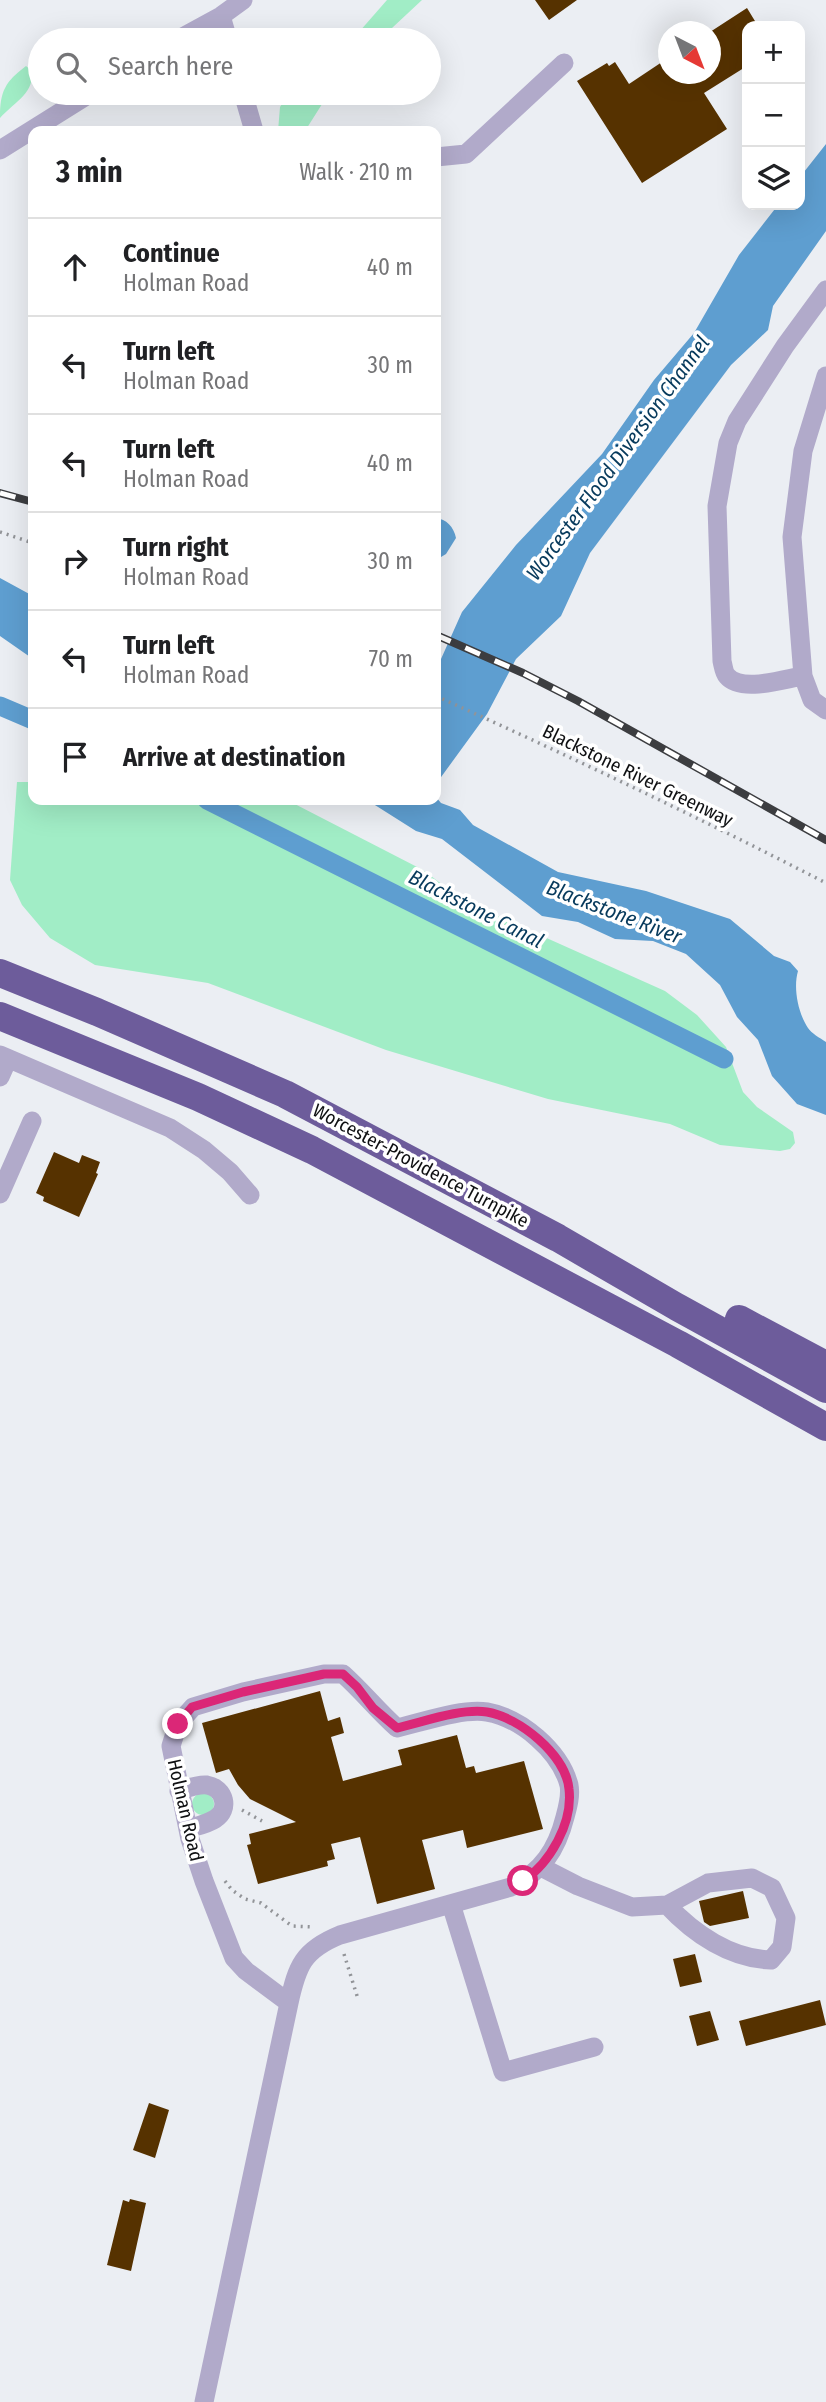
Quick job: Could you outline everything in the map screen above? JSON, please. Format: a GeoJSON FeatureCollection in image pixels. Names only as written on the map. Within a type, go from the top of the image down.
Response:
{"type":"FeatureCollection","features":[{"type":"Feature","properties":{"kind":"highway","name":"Worcester-Providence Turnpike"},"geometry":{"type":"LineString","coordinates":[[0,973],[285,1094],[558,1238],[826,1389]]}},
{"type":"Feature","properties":{"kind":"highway","name":"Worcester-Providence Turnpike"},"geometry":{"type":"LineString","coordinates":[[0,1016],[198,1097],[312,1150],[678,1344],[826,1427]]}},
{"type":"Feature","properties":{"kind":"highway"},"geometry":{"type":"LineString","coordinates":[[558,1238],[645,1270],[826,1366]]}},
{"type":"Feature","properties":{"kind":"street"},"geometry":{"type":"LineString","coordinates":[[199,28],[243,0]]}},
{"type":"Feature","properties":{"kind":"street"},"geometry":{"type":"LineString","coordinates":[[221,16],[224,28]]}},
{"type":"Feature","properties":{"kind":"street"},"geometry":{"type":"LineString","coordinates":[[441,156],[466,154],[564,63]]}},
{"type":"Feature","properties":{"kind":"street"},"geometry":{"type":"LineString","coordinates":[[36,126],[70,105]]}},
{"type":"Feature","properties":{"kind":"street"},"geometry":{"type":"LineString","coordinates":[[246,105],[253,126]]}},
{"type":"Feature","properties":{"kind":"street"},"geometry":{"type":"LineString","coordinates":[[1,147],[28,131]]}},
{"type":"Feature","properties":{"kind":"street"},"geometry":{"type":"LineString","coordinates":[[803,676],[748,685],[736,683],[726,676],[722,660],[716,506],[724,462],[737,421],[785,346],[826,290]]}},
{"type":"Feature","properties":{"kind":"street"},"geometry":{"type":"LineString","coordinates":[[826,376],[803,452],[792,537],[803,676],[812,699],[826,710]]}},
{"type":"Feature","properties":{"kind":"street"},"geometry":{"type":"LineString","coordinates":[[0,1077],[4,1057],[170,1128],[204,1150],[230,1172],[250,1195]]}},
{"type":"Feature","properties":{"kind":"street"},"geometry":{"type":"LineString","coordinates":[[0,1194],[32,1121]]}},
{"type":"Feature","properties":{"kind":"street","name":"Holman Road"},"geometry":{"type":"LineString","coordinates":[[204,2402],[289,2003],[300,1964],[319,1945],[340,1935],[511,1887],[541,1867],[558,1840],[569,1798],[566,1777],[542,1744],[517,1724],[488,1713],[469,1712],[397,1728],[373,1708],[343,1674],[324,1674],[192,1707],[178,1724],[171,1746],[188,1829],[204,1881],[234,1958],[246,1971],[289,2003]]}},
{"type":"Feature","properties":{"kind":"street"},"geometry":{"type":"LineString","coordinates":[[179,1791],[209,1785],[218,1790],[224,1799],[224,1809],[218,1818],[188,1829]]}},
{"type":"Feature","properties":{"kind":"street"},"geometry":{"type":"LineString","coordinates":[[541,1867],[578,1886],[632,1907],[667,1905],[708,1883],[752,1878],[772,1888],[786,1918],[782,1947],[771,1960],[751,1959],[713,1942],[684,1923],[667,1905]]}},
{"type":"Feature","properties":{"kind":"street"},"geometry":{"type":"LineString","coordinates":[[451,1904],[503,2072],[594,2047]]}},
{"type":"Feature","properties":{"kind":"path"},"geometry":{"type":"LineString","coordinates":[[0,532],[28,541]]}},
{"type":"Feature","properties":{"kind":"path","name":"Blackstone River Greenway"},"geometry":{"type":"LineString","coordinates":[[441,698],[751,844],[826,883]]}},
{"type":"Feature","properties":{"kind":"path"},"geometry":{"type":"LineString","coordinates":[[233,1804],[262,1821]]}},
{"type":"Feature","properties":{"kind":"path"},"geometry":{"type":"LineString","coordinates":[[222,1877],[232,1890],[245,1899],[261,1903],[292,1926],[313,1928],[324,1924]]}},
{"type":"Feature","properties":{"kind":"path"},"geometry":{"type":"LineString","coordinates":[[344,1952],[358,1999]]}},
{"type":"Feature","properties":{"kind":"green space"},"geometry":{"type":"Polygon","coordinates":[[[387,0],[422,0],[392,28],[362,28],[387,0]]]}},
{"type":"Feature","properties":{"kind":"green space"},"geometry":{"type":"Polygon","coordinates":[[[26,66],[28,89],[0,118],[3,94],[13,77],[26,66]]]}},
{"type":"Feature","properties":{"kind":"green space"},"geometry":{"type":"Polygon","coordinates":[[[321,105],[308,126],[278,126],[280,107],[321,105]]]}},
{"type":"Feature","properties":{"kind":"green space"},"geometry":{"type":"Polygon","coordinates":[[[17,782],[28,782],[28,805],[297,805],[423,870],[464,901],[665,991],[697,1015],[726,1047],[743,1092],[757,1107],[793,1132],[795,1143],[790,1149],[780,1151],[720,1145],[670,1124],[548,1099],[386,1050],[208,983],[95,965],[50,938],[22,905],[10,880],[17,782]]]}},
{"type":"Feature","properties":{"kind":"green space"},"geometry":{"type":"Polygon","coordinates":[[[203,1793],[211,1796],[214,1804],[211,1812],[203,1815],[195,1812],[192,1804],[195,1796],[203,1793]]]}},
{"type":"Feature","properties":{"kind":"water","name":"Worcester Flood Diversion Channel"},"geometry":{"type":"Polygon","coordinates":[[[826,144],[826,231],[773,306],[768,330],[731,365],[590,553],[561,616],[516,659],[487,714],[441,777],[441,659],[462,612],[516,545],[602,454],[654,380],[694,333],[739,255],[774,210],[805,210],[805,171],[826,144]]]}},
{"type":"Feature","properties":{"kind":"water"},"geometry":{"type":"Polygon","coordinates":[[[441,519],[449,524],[456,538],[441,557],[441,519]]]}},
{"type":"Feature","properties":{"kind":"water"},"geometry":{"type":"Polygon","coordinates":[[[0,578],[28,593],[28,656],[0,636],[0,578]]]}},
{"type":"Feature","properties":{"kind":"water","name":"Blackstone River"},"geometry":{"type":"Polygon","coordinates":[[[441,803],[460,810],[473,825],[558,872],[646,891],[730,919],[774,956],[790,962],[798,971],[796,993],[804,1022],[811,1032],[826,1042],[826,1115],[797,1104],[772,1076],[758,1040],[737,1017],[720,985],[686,954],[653,941],[615,939],[578,922],[542,916],[442,839],[416,831],[375,805],[441,803]]]}},
{"type":"Feature","properties":{"kind":"building"},"geometry":{"type":"Polygon","coordinates":[[[535,0],[577,0],[549,20],[535,0]]]}},
{"type":"Feature","properties":{"kind":"building"},"geometry":{"type":"Polygon","coordinates":[[[747,8],[755,21],[742,21],[742,69],[721,82],[721,25],[747,8]]]}},
{"type":"Feature","properties":{"kind":"building"},"geometry":{"type":"Polygon","coordinates":[[[615,62],[629,84],[658,65],[658,84],[718,84],[704,93],[727,129],[642,183],[577,81],[607,63],[609,66],[615,62]]]}},
{"type":"Feature","properties":{"kind":"building"},"geometry":{"type":"Polygon","coordinates":[[[54,1152],[79,1163],[82,1155],[100,1162],[96,1173],[98,1174],[79,1217],[43,1201],[44,1197],[36,1193],[54,1152]]]}},
{"type":"Feature","properties":{"kind":"building"},"geometry":{"type":"Polygon","coordinates":[[[320,1691],[328,1721],[340,1717],[344,1733],[331,1737],[343,1781],[402,1765],[398,1750],[457,1735],[466,1768],[474,1766],[476,1773],[524,1761],[543,1829],[467,1848],[463,1830],[422,1840],[435,1889],[377,1904],[360,1837],[331,1844],[335,1859],[327,1861],[328,1866],[258,1884],[247,1845],[251,1844],[249,1834],[296,1822],[250,1799],[229,1769],[216,1773],[202,1723],[320,1691]]]}},
{"type":"Feature","properties":{"kind":"building"},"geometry":{"type":"Polygon","coordinates":[[[743,1891],[749,1918],[710,1926],[704,1922],[699,1901],[743,1891]]]}},
{"type":"Feature","properties":{"kind":"building"},"geometry":{"type":"Polygon","coordinates":[[[695,1954],[702,1982],[680,1987],[673,1959],[695,1954]]]}},
{"type":"Feature","properties":{"kind":"building"},"geometry":{"type":"Polygon","coordinates":[[[820,2000],[826,2025],[746,2046],[739,2021],[820,2000]]]}},
{"type":"Feature","properties":{"kind":"building"},"geometry":{"type":"Polygon","coordinates":[[[710,2011],[719,2040],[697,2046],[689,2016],[710,2011]]]}},
{"type":"Feature","properties":{"kind":"building"},"geometry":{"type":"Polygon","coordinates":[[[149,2103],[169,2110],[155,2158],[133,2150],[149,2103]]]}},
{"type":"Feature","properties":{"kind":"building"},"geometry":{"type":"Polygon","coordinates":[[[130,2199],[146,2203],[131,2271],[107,2265],[123,2200],[129,2202],[130,2199]]]}},
{"type":"Feature","properties":{"kind":"waterway","name":"Blackstone Canal"},"geometry":{"type":"LineString","coordinates":[[0,706],[28,718]]}},
{"type":"Feature","properties":{"kind":"waterway","name":"Blackstone Canal"},"geometry":{"type":"LineString","coordinates":[[217,805],[724,1059]]}},
{"type":"Feature","properties":{"kind":"railway"},"geometry":{"type":"LineString","coordinates":[[0,493],[28,501]]}},
{"type":"Feature","properties":{"kind":"railway"},"geometry":{"type":"LineString","coordinates":[[441,637],[523,673],[578,701],[826,840]]}},
{"type":"Feature","properties":{"kind":"route"},"geometry":{"type":"LineString","coordinates":[[178,1724],[192,1707],[243,1692],[324,1674],[343,1674],[373,1708],[397,1728],[469,1712],[508,1718],[527,1730],[548,1751],[561,1767],[569,1787],[568,1809],[554,1850],[541,1867],[523,1881]]}}]}
